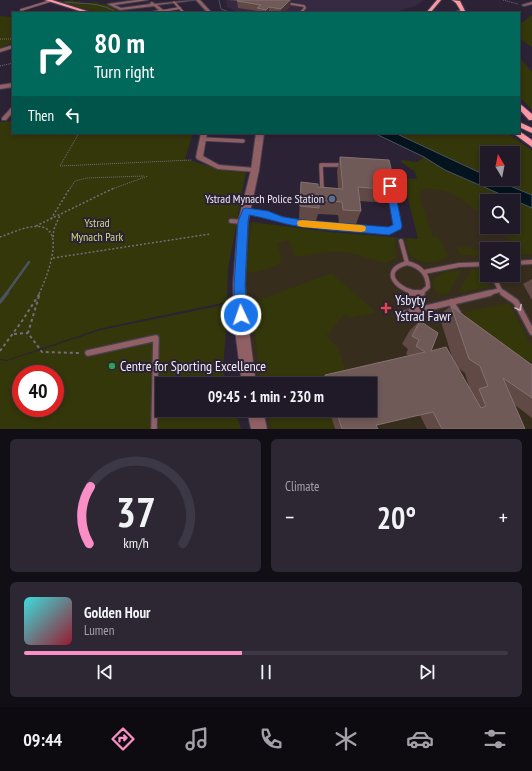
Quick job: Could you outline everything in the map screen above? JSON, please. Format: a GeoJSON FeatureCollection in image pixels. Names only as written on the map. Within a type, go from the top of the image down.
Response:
{"type":"FeatureCollection","features":[{"type":"Feature","properties":{"kind":"main road"},"geometry":{"type":"LineString","coordinates":[[48,0],[88,12]]}},
{"type":"Feature","properties":{"kind":"main road"},"geometry":{"type":"LineString","coordinates":[[429,12],[439,0]]}},
{"type":"Feature","properties":{"kind":"main road"},"geometry":{"type":"LineString","coordinates":[[457,12],[452,2],[454,0],[458,2],[463,12]]}},
{"type":"Feature","properties":{"kind":"main road"},"geometry":{"type":"LineString","coordinates":[[520,106],[532,118]]}},
{"type":"Feature","properties":{"kind":"main road"},"geometry":{"type":"LineString","coordinates":[[520,114],[532,126]]}},
{"type":"Feature","properties":{"kind":"main road"},"geometry":{"type":"LineString","coordinates":[[520,125],[532,131]]}},
{"type":"Feature","properties":{"kind":"main road"},"geometry":{"type":"LineString","coordinates":[[518,134],[532,144]]}},
{"type":"Feature","properties":{"kind":"street"},"geometry":{"type":"LineString","coordinates":[[163,12],[154,5],[147,0],[110,4],[120,9],[154,5],[174,2],[193,0]]}},
{"type":"Feature","properties":{"kind":"street"},"geometry":{"type":"LineString","coordinates":[[198,0],[209,12]]}},
{"type":"Feature","properties":{"kind":"street"},"geometry":{"type":"LineString","coordinates":[[524,5],[532,3]]}},
{"type":"Feature","properties":{"kind":"street"},"geometry":{"type":"LineString","coordinates":[[0,51],[12,46]]}},
{"type":"Feature","properties":{"kind":"street"},"geometry":{"type":"LineString","coordinates":[[0,87],[12,85]]}},
{"type":"Feature","properties":{"kind":"street"},"geometry":{"type":"LineString","coordinates":[[4,119],[12,110]]}},
{"type":"Feature","properties":{"kind":"street"},"geometry":{"type":"LineString","coordinates":[[248,377],[242,330],[239,286],[244,217],[255,170],[260,134]]}},
{"type":"Feature","properties":{"kind":"street"},"geometry":{"type":"LineString","coordinates":[[203,136],[199,157],[218,167],[255,170]]}},
{"type":"Feature","properties":{"kind":"street"},"geometry":{"type":"LineString","coordinates":[[256,417],[259,429]]}},
{"type":"Feature","properties":{"kind":"lane"},"geometry":{"type":"LineString","coordinates":[[21,10],[48,0]]}},
{"type":"Feature","properties":{"kind":"lane"},"geometry":{"type":"LineString","coordinates":[[174,2],[183,12]]}},
{"type":"Feature","properties":{"kind":"lane"},"geometry":{"type":"LineString","coordinates":[[285,3],[304,6],[305,8],[301,12]]}},
{"type":"Feature","properties":{"kind":"lane"},"geometry":{"type":"LineString","coordinates":[[163,12],[180,8]]}},
{"type":"Feature","properties":{"kind":"lane"},"geometry":{"type":"LineString","coordinates":[[203,136],[243,141]]}},
{"type":"Feature","properties":{"kind":"lane"},"geometry":{"type":"LineString","coordinates":[[322,192],[321,165],[350,165]]}},
{"type":"Feature","properties":{"kind":"lane"},"geometry":{"type":"LineString","coordinates":[[231,220],[244,217],[268,215],[282,220],[303,224],[389,231],[398,226],[390,188]]}},
{"type":"Feature","properties":{"kind":"lane"},"geometry":{"type":"LineString","coordinates":[[401,241],[406,263]]}},
{"type":"Feature","properties":{"kind":"lane"},"geometry":{"type":"LineString","coordinates":[[520,263],[532,262]]}},
{"type":"Feature","properties":{"kind":"lane"},"geometry":{"type":"LineString","coordinates":[[406,263],[416,266],[424,272],[428,282],[425,291],[416,294],[404,291],[395,283],[393,273],[397,266],[406,263]]}},
{"type":"Feature","properties":{"kind":"lane"},"geometry":{"type":"LineString","coordinates":[[424,272],[458,265],[480,264]]}},
{"type":"Feature","properties":{"kind":"lane"},"geometry":{"type":"LineString","coordinates":[[496,282],[500,290],[516,302],[532,332]]}},
{"type":"Feature","properties":{"kind":"lane"},"geometry":{"type":"LineString","coordinates":[[402,314],[500,290]]}},
{"type":"Feature","properties":{"kind":"lane"},"geometry":{"type":"LineString","coordinates":[[451,302],[462,320]]}},
{"type":"Feature","properties":{"kind":"lane"},"geometry":{"type":"LineString","coordinates":[[88,353],[156,338],[154,429]]}},
{"type":"Feature","properties":{"kind":"path"},"geometry":{"type":"LineString","coordinates":[[504,0],[524,5]]}},
{"type":"Feature","properties":{"kind":"path"},"geometry":{"type":"LineString","coordinates":[[0,39],[12,39]]}},
{"type":"Feature","properties":{"kind":"path"},"geometry":{"type":"LineString","coordinates":[[0,66],[12,63]]}},
{"type":"Feature","properties":{"kind":"path"},"geometry":{"type":"LineString","coordinates":[[78,134],[60,166],[205,160]]}},
{"type":"Feature","properties":{"kind":"path"},"geometry":{"type":"LineString","coordinates":[[0,237],[34,227],[51,220],[117,187],[148,176],[87,178],[75,182],[51,220]]}},
{"type":"Feature","properties":{"kind":"path"},"geometry":{"type":"LineString","coordinates":[[0,351],[40,295],[46,283],[53,258],[54,229],[61,214]]}},
{"type":"Feature","properties":{"kind":"path"},"geometry":{"type":"LineString","coordinates":[[34,227],[42,227],[48,230],[53,237]]}},
{"type":"Feature","properties":{"kind":"path"},"geometry":{"type":"LineString","coordinates":[[53,258],[210,234]]}},
{"type":"Feature","properties":{"kind":"path"},"geometry":{"type":"LineString","coordinates":[[28,333],[40,295]]}},
{"type":"Feature","properties":{"kind":"path"},"geometry":{"type":"LineString","coordinates":[[13,334],[28,333]]}},
{"type":"Feature","properties":{"kind":"path"},"geometry":{"type":"LineString","coordinates":[[28,333],[42,352],[71,354],[88,353]]}},
{"type":"Feature","properties":{"kind":"shaded area"},"geometry":{"type":"Polygon","coordinates":[[[226,0],[423,0],[415,6],[395,12],[237,12],[227,7],[226,0]]]}},
{"type":"Feature","properties":{"kind":"shaded area","name":"Ysbyty Ystrad Fawr"},"geometry":{"type":"Polygon","coordinates":[[[415,172],[480,203],[480,234],[520,233],[532,243],[532,429],[259,429],[256,417],[377,417],[377,377],[247,377],[243,222],[329,233],[418,239],[418,179],[415,172]]]}},
{"type":"Feature","properties":{"kind":"green space"},"geometry":{"type":"Polygon","coordinates":[[[74,0],[74,2],[80,1],[81,4],[98,2],[99,4],[111,6],[119,12],[96,12],[59,2],[74,0]]]}},
{"type":"Feature","properties":{"kind":"green space"},"geometry":{"type":"Polygon","coordinates":[[[532,15],[532,47],[520,39],[520,24],[532,15]]]}},
{"type":"Feature","properties":{"kind":"green space"},"geometry":{"type":"Polygon","coordinates":[[[0,16],[12,17],[12,43],[0,48],[0,16]]]}},
{"type":"Feature","properties":{"kind":"green space"},"geometry":{"type":"Polygon","coordinates":[[[520,58],[532,72],[532,110],[520,97],[520,58]]]}},
{"type":"Feature","properties":{"kind":"green space","name":"Ystrad Mynach Park"},"geometry":{"type":"Polygon","coordinates":[[[12,121],[12,134],[193,134],[185,159],[215,168],[246,172],[228,269],[227,302],[102,328],[7,360],[0,359],[0,122],[12,121]]]}},
{"type":"Feature","properties":{"kind":"green space"},"geometry":{"type":"Polygon","coordinates":[[[397,134],[508,134],[532,150],[532,195],[510,186],[520,186],[520,146],[480,146],[480,173],[397,134]]]}},
{"type":"Feature","properties":{"kind":"green space"},"geometry":{"type":"Polygon","coordinates":[[[424,157],[445,170],[500,194],[480,194],[480,213],[461,199],[448,192],[428,189],[422,190],[419,196],[433,237],[438,237],[448,255],[435,262],[421,261],[414,258],[409,253],[407,246],[407,238],[418,239],[403,178],[417,179],[415,172],[401,162],[402,160],[417,162],[424,157]]]}},
{"type":"Feature","properties":{"kind":"green space"},"geometry":{"type":"Polygon","coordinates":[[[520,203],[532,208],[532,254],[520,255],[520,242],[506,242],[509,239],[507,234],[520,234],[520,203]]]}},
{"type":"Feature","properties":{"kind":"green space"},"geometry":{"type":"Polygon","coordinates":[[[252,222],[329,232],[394,237],[396,258],[386,263],[354,254],[336,251],[295,257],[289,240],[277,243],[282,262],[268,269],[249,273],[245,268],[252,222]]]}},
{"type":"Feature","properties":{"kind":"green space"},"geometry":{"type":"Polygon","coordinates":[[[460,247],[470,247],[474,251],[480,249],[480,256],[461,255],[457,249],[460,247]]]}},
{"type":"Feature","properties":{"kind":"green space"},"geometry":{"type":"Polygon","coordinates":[[[471,270],[478,270],[480,272],[480,282],[487,282],[489,287],[458,293],[471,270]]]}},
{"type":"Feature","properties":{"kind":"green space"},"geometry":{"type":"Polygon","coordinates":[[[461,271],[448,293],[439,295],[433,286],[433,280],[442,273],[461,271]]]}},
{"type":"Feature","properties":{"kind":"green space"},"geometry":{"type":"Polygon","coordinates":[[[331,273],[376,312],[350,318],[344,314],[326,336],[338,348],[347,374],[336,377],[260,377],[251,303],[331,273]]]}},
{"type":"Feature","properties":{"kind":"green space"},"geometry":{"type":"Polygon","coordinates":[[[509,303],[532,347],[532,361],[526,360],[469,321],[465,312],[509,303]]]}},
{"type":"Feature","properties":{"kind":"green space","name":"Centre for Sporting Excellence"},"geometry":{"type":"Polygon","coordinates":[[[228,304],[223,370],[225,377],[155,377],[155,417],[237,417],[241,429],[0,429],[0,360],[7,361],[101,330],[228,304]]]}},
{"type":"Feature","properties":{"kind":"green space"},"geometry":{"type":"Polygon","coordinates":[[[269,417],[331,417],[335,429],[272,429],[269,417]]]}},
{"type":"Feature","properties":{"kind":"water"},"geometry":{"type":"Polygon","coordinates":[[[376,134],[397,134],[480,173],[480,185],[445,170],[424,157],[376,134]]]}},
{"type":"Feature","properties":{"kind":"water"},"geometry":{"type":"Polygon","coordinates":[[[482,186],[510,186],[532,195],[532,208],[520,203],[520,194],[500,194],[482,186]]]}},
{"type":"Feature","properties":{"kind":"building"},"geometry":{"type":"Polygon","coordinates":[[[290,0],[281,9],[269,7],[266,10],[257,8],[261,5],[237,1],[290,0]]]}},
{"type":"Feature","properties":{"kind":"building"},"geometry":{"type":"Polygon","coordinates":[[[340,157],[389,160],[396,190],[358,187],[361,211],[343,210],[342,202],[319,200],[319,208],[300,206],[301,182],[318,184],[318,187],[343,189],[340,157]]]}},
{"type":"Feature","properties":{"kind":"building"},"geometry":{"type":"Polygon","coordinates":[[[451,306],[532,365],[532,398],[503,378],[525,429],[442,429],[433,412],[376,425],[378,429],[342,429],[338,417],[377,417],[377,377],[326,377],[325,375],[425,352],[416,346],[419,340],[412,336],[420,321],[438,333],[431,351],[446,347],[481,408],[486,406],[479,389],[488,386],[480,366],[469,359],[451,306]]]}},
{"type":"Feature","properties":{"kind":"waterway"},"geometry":{"type":"LineString","coordinates":[[219,0],[221,9],[229,12]]}},
{"type":"Feature","properties":{"kind":"waterway"},"geometry":{"type":"LineString","coordinates":[[65,2],[99,5],[116,12]]}},
{"type":"Feature","properties":{"kind":"waterway"},"geometry":{"type":"LineString","coordinates":[[6,294],[29,262]]}},
{"type":"Feature","properties":{"kind":"waterway"},"geometry":{"type":"LineString","coordinates":[[0,302],[7,293]]}},
{"type":"Feature","properties":{"kind":"slow traffic"},"geometry":{"type":"LineString","coordinates":[[302,223],[361,228]]}},
{"type":"Feature","properties":{"kind":"place","name":"Ystrad Mynach Police Station"},"geometry":{"type":"Point","coordinates":[332,199]}},
{"type":"Feature","properties":{"kind":"place","name":"Ysbyty Ystrad Fawr"},"geometry":{"type":"Point","coordinates":[386,308]}},
{"type":"Feature","properties":{"kind":"place","name":"Centre for Sporting Excellence"},"geometry":{"type":"Point","coordinates":[112,366]}},
{"type":"Feature","properties":{"kind":"route"},"geometry":{"type":"LineString","coordinates":[[241,315],[239,286],[243,222],[246,212],[268,215],[282,220],[303,224],[389,231],[398,226],[390,186]]}}]}
